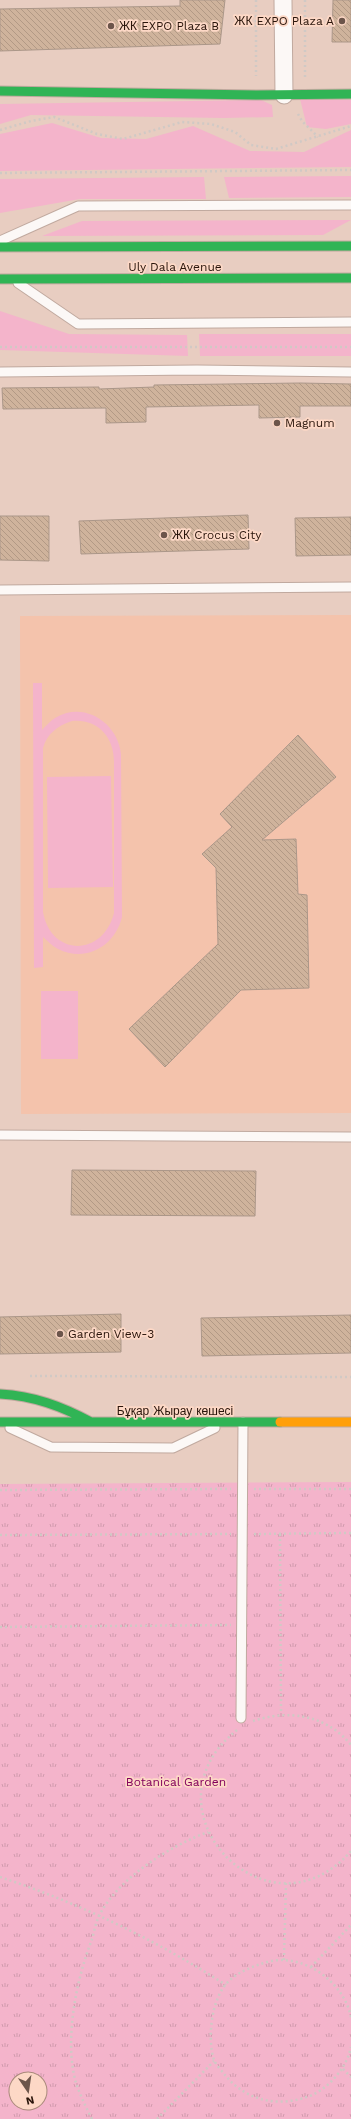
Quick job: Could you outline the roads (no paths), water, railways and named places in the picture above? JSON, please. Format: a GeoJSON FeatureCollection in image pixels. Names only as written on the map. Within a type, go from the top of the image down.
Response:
{"type":"FeatureCollection","features":[{"type":"Feature","properties":{"kind":"street"},"geometry":{"type":"LineString","coordinates":[[283,0],[284,95]]}},
{"type":"Feature","properties":{"kind":"street"},"geometry":{"type":"LineString","coordinates":[[0,91],[257,95],[351,94]]}},
{"type":"Feature","properties":{"kind":"street","name":"Uly Dala Avenue"},"geometry":{"type":"LineString","coordinates":[[0,247],[351,246]]}},
{"type":"Feature","properties":{"kind":"street","name":"Uly Dala Avenue"},"geometry":{"type":"LineString","coordinates":[[0,280],[351,278]]}},
{"type":"Feature","properties":{"kind":"street"},"geometry":{"type":"LineString","coordinates":[[0,1394],[39,1398],[58,1404],[92,1423]]}},
{"type":"Feature","properties":{"kind":"street","name":"Бұқар Жырау көшесі"},"geometry":{"type":"LineString","coordinates":[[0,1423],[351,1422]]}},
{"type":"Feature","properties":{"kind":"lane"},"geometry":{"type":"LineString","coordinates":[[0,240],[78,206],[351,205]]}},
{"type":"Feature","properties":{"kind":"lane"},"geometry":{"type":"LineString","coordinates":[[13,280],[78,324],[351,322]]}},
{"type":"Feature","properties":{"kind":"lane"},"geometry":{"type":"LineString","coordinates":[[0,372],[197,370],[351,372]]}},
{"type":"Feature","properties":{"kind":"lane"},"geometry":{"type":"LineString","coordinates":[[0,590],[351,587]]}},
{"type":"Feature","properties":{"kind":"lane"},"geometry":{"type":"LineString","coordinates":[[0,1134],[351,1137]]}},
{"type":"Feature","properties":{"kind":"lane"},"geometry":{"type":"LineString","coordinates":[[0,1423],[51,1447],[173,1448],[226,1422]]}},
{"type":"Feature","properties":{"kind":"lane"},"geometry":{"type":"LineString","coordinates":[[241,1718],[242,1422]]}},
{"type":"Feature","properties":{"kind":"place","name":"ЖК EXPO Plaza A"},"geometry":{"type":"Point","coordinates":[342,21]}},
{"type":"Feature","properties":{"kind":"place","name":"ЖК EXPO Plaza B"},"geometry":{"type":"Point","coordinates":[111,26]}},
{"type":"Feature","properties":{"kind":"place","name":"Magnum"},"geometry":{"type":"Point","coordinates":[277,423]}},
{"type":"Feature","properties":{"kind":"place","name":"ЖК Crocus City"},"geometry":{"type":"Point","coordinates":[164,535]}},
{"type":"Feature","properties":{"kind":"place","name":"Garden View-3"},"geometry":{"type":"Point","coordinates":[60,1334]}},
{"type":"Feature","properties":{"kind":"park label","name":"Botanical Garden"},"geometry":{"type":"Point","coordinates":[176,1782]}}]}
